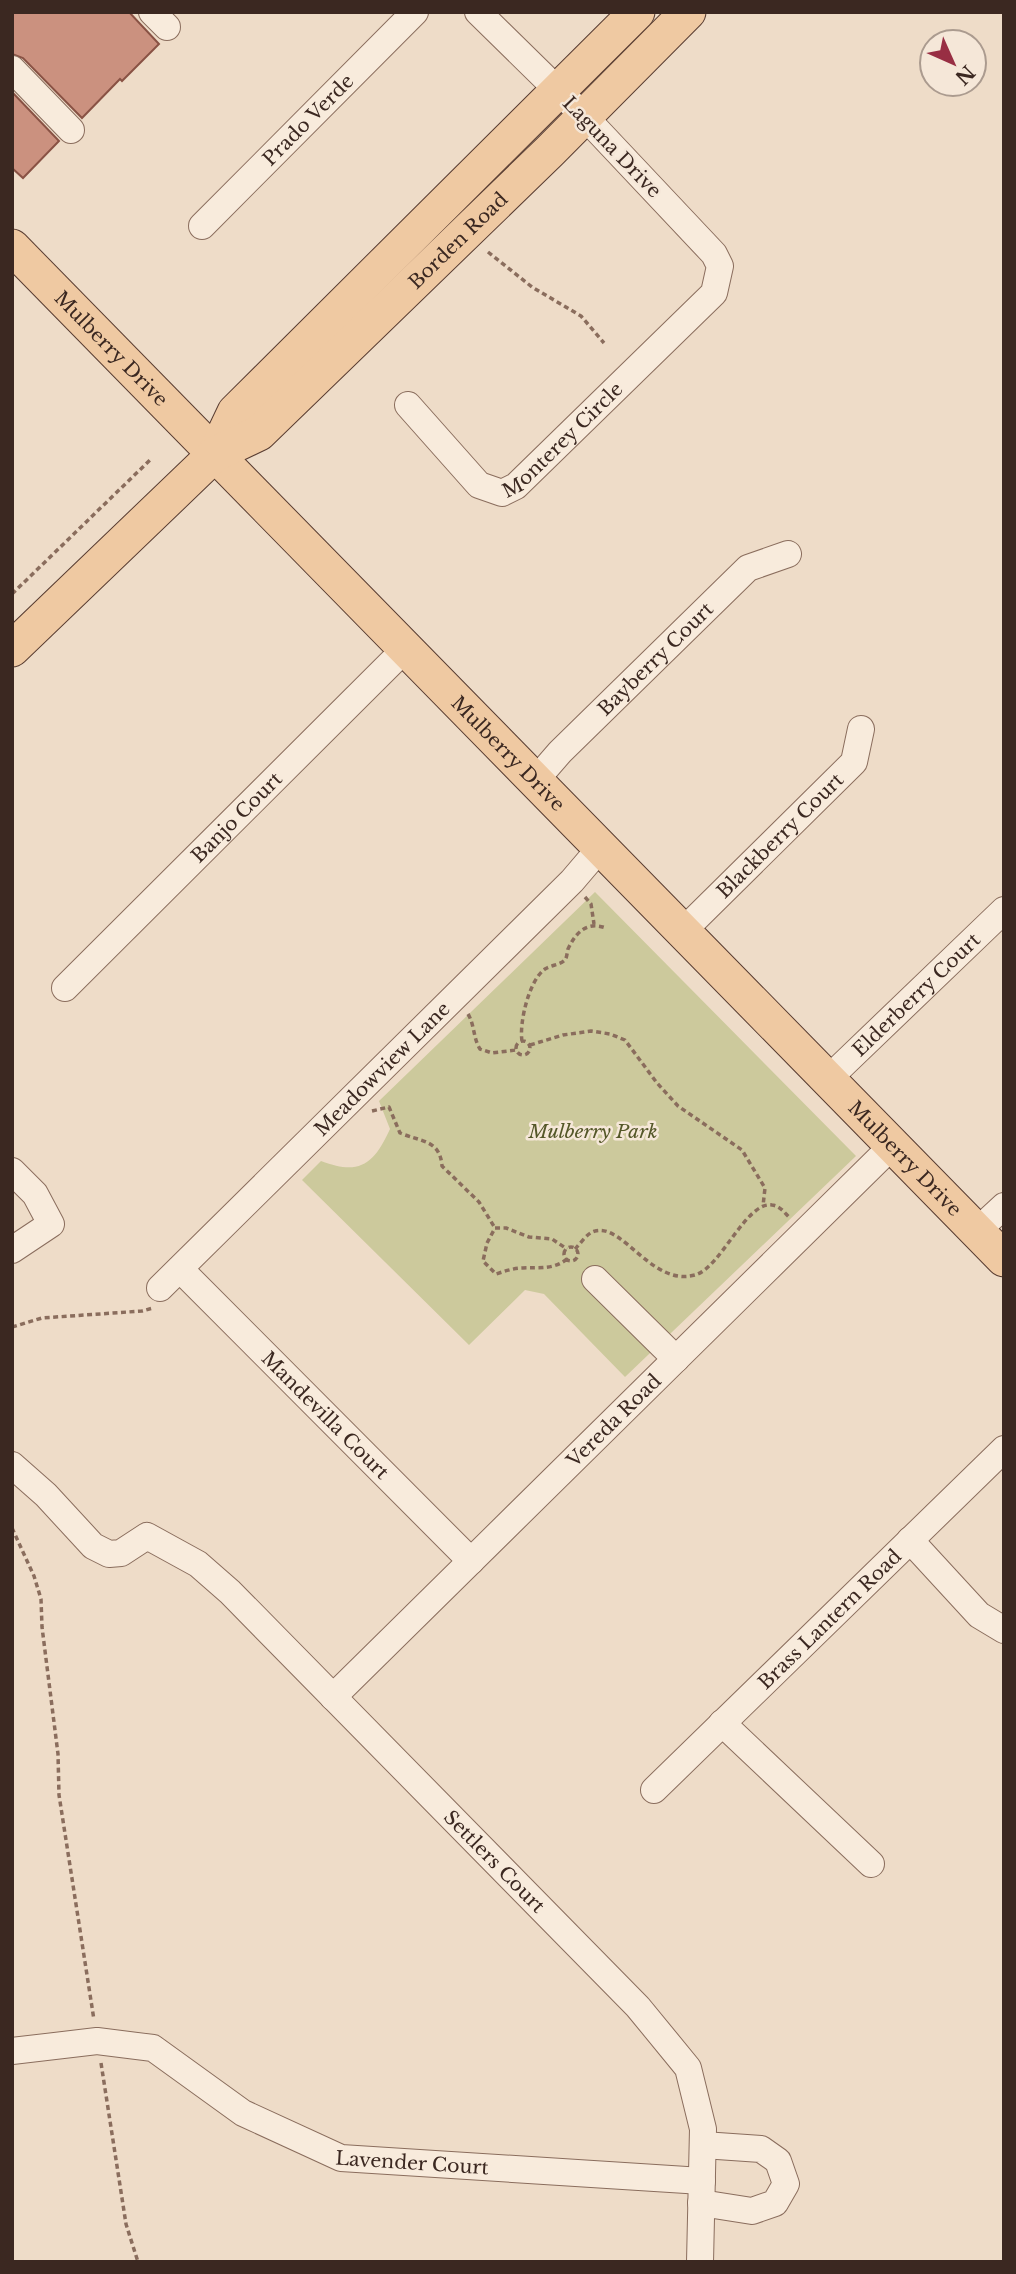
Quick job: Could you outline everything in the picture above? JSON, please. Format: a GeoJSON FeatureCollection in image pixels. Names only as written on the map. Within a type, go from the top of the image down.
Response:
{"type":"FeatureCollection","features":[{"type":"Feature","properties":{"kind":"main road","name":"Borden Road"},"geometry":{"type":"LineString","coordinates":[[215,454],[235,412],[637,12]]}},
{"type":"Feature","properties":{"kind":"main road","name":"Borden Road"},"geometry":{"type":"LineString","coordinates":[[12,649],[215,454],[258,433],[688,12]]}},
{"type":"Feature","properties":{"kind":"main road","name":"Mulberry Drive"},"geometry":{"type":"LineString","coordinates":[[12,247],[1004,1259]]}},
{"type":"Feature","properties":{"kind":"street","name":"Prado Verde"},"geometry":{"type":"LineString","coordinates":[[202,226],[415,12]]}},
{"type":"Feature","properties":{"kind":"street","name":"Laguna Drive"},"geometry":{"type":"LineString","coordinates":[[478,12],[584,116],[714,254],[720,266],[714,293]]}},
{"type":"Feature","properties":{"kind":"street"},"geometry":{"type":"LineString","coordinates":[[12,69],[71,130]]}},
{"type":"Feature","properties":{"kind":"street","name":"Monterey Circle"},"geometry":{"type":"LineString","coordinates":[[408,405],[478,485],[502,493],[516,486],[714,293]]}},
{"type":"Feature","properties":{"kind":"street","name":"Bayberry Court"},"geometry":{"type":"LineString","coordinates":[[534,782],[559,752],[748,568],[788,554]]}},
{"type":"Feature","properties":{"kind":"street","name":"Banjo Court"},"geometry":{"type":"LineString","coordinates":[[65,988],[406,648]]}},
{"type":"Feature","properties":{"kind":"street","name":"Blackberry Court"},"geometry":{"type":"LineString","coordinates":[[683,931],[854,762],[861,729]]}},
{"type":"Feature","properties":{"kind":"street","name":"Meadowview Lane"},"geometry":{"type":"LineString","coordinates":[[160,1297],[180,1269],[572,881],[600,848]]}},
{"type":"Feature","properties":{"kind":"street","name":"Elderberry Court"},"geometry":{"type":"LineString","coordinates":[[828,1079],[1004,910]]}},
{"type":"Feature","properties":{"kind":"street","name":"Vereda Road"},"geometry":{"type":"LineString","coordinates":[[333,1697],[892,1145]]}},
{"type":"Feature","properties":{"kind":"street"},"geometry":{"type":"LineString","coordinates":[[12,1171],[34,1194],[51,1224],[12,1250]]}},
{"type":"Feature","properties":{"kind":"street"},"geometry":{"type":"LineString","coordinates":[[977,1231],[1004,1206]]}},
{"type":"Feature","properties":{"kind":"street","name":"Mandevilla Court"},"geometry":{"type":"LineString","coordinates":[[180,1269],[471,1561]]}},
{"type":"Feature","properties":{"kind":"street"},"geometry":{"type":"LineString","coordinates":[[595,1279],[676,1359]]}},
{"type":"Feature","properties":{"kind":"street","name":"Brass Lantern Road"},"geometry":{"type":"LineString","coordinates":[[654,1790],[1004,1448]]}},
{"type":"Feature","properties":{"kind":"street","name":"Settlers Court"},"geometry":{"type":"LineString","coordinates":[[12,1465],[46,1495],[93,1546],[108,1554],[121,1553],[147,1536],[198,1564],[230,1592],[638,2007],[688,2068],[703,2129],[700,2262]]}},
{"type":"Feature","properties":{"kind":"street"},"geometry":{"type":"LineString","coordinates":[[910,1540],[979,1615],[1004,1630]]}},
{"type":"Feature","properties":{"kind":"street"},"geometry":{"type":"LineString","coordinates":[[722,1723],[871,1864]]}},
{"type":"Feature","properties":{"kind":"street"},"geometry":{"type":"LineString","coordinates":[[12,2051],[89,2041]]}},
{"type":"Feature","properties":{"kind":"street","name":"Lavender Court"},"geometry":{"type":"LineString","coordinates":[[89,2041],[153,2048],[243,2113],[341,2158],[701,2192],[752,2211],[775,2203],[786,2183],[778,2161],[761,2149],[703,2145]]}},
{"type":"Feature","properties":{"kind":"path"},"geometry":{"type":"LineString","coordinates":[[488,252],[532,287],[581,316],[604,343]]}},
{"type":"Feature","properties":{"kind":"path"},"geometry":{"type":"LineString","coordinates":[[12,594],[150,460]]}},
{"type":"Feature","properties":{"kind":"path"},"geometry":{"type":"LineString","coordinates":[[522,1041],[520,1032],[536,977],[547,967],[565,959],[577,934],[586,926],[594,924],[606,928]]}},
{"type":"Feature","properties":{"kind":"path"},"geometry":{"type":"LineString","coordinates":[[453,998],[467,1011],[474,1024],[475,1041],[480,1049],[492,1053],[516,1050]]}},
{"type":"Feature","properties":{"kind":"path"},"geometry":{"type":"LineString","coordinates":[[522,1041],[530,1045],[563,1035],[591,1031],[625,1040],[678,1107],[742,1150],[765,1188],[763,1206]]}},
{"type":"Feature","properties":{"kind":"path"},"geometry":{"type":"LineString","coordinates":[[516,1050],[517,1043],[522,1041]]}},
{"type":"Feature","properties":{"kind":"path"},"geometry":{"type":"LineString","coordinates":[[516,1050],[519,1054],[526,1055],[530,1045]]}},
{"type":"Feature","properties":{"kind":"path"},"geometry":{"type":"LineString","coordinates":[[352,1098],[371,1111],[389,1107],[400,1133],[433,1145],[441,1154],[442,1166],[479,1202],[495,1228]]}},
{"type":"Feature","properties":{"kind":"path"},"geometry":{"type":"LineString","coordinates":[[495,1228],[506,1228],[528,1237],[552,1239],[567,1249],[575,1249],[596,1230],[603,1231],[622,1240],[670,1275],[689,1277],[704,1273],[733,1234],[763,1206],[773,1205],[780,1208],[804,1232]]}},
{"type":"Feature","properties":{"kind":"path"},"geometry":{"type":"LineString","coordinates":[[495,1228],[487,1243],[483,1261],[496,1274],[514,1269],[550,1268],[566,1258]]}},
{"type":"Feature","properties":{"kind":"path"},"geometry":{"type":"LineString","coordinates":[[566,1258],[567,1249]]}},
{"type":"Feature","properties":{"kind":"path"},"geometry":{"type":"LineString","coordinates":[[566,1258],[570,1261],[576,1258],[578,1252],[575,1249]]}},
{"type":"Feature","properties":{"kind":"path"},"geometry":{"type":"LineString","coordinates":[[12,1328],[42,1318],[142,1311],[160,1297]]}},
{"type":"Feature","properties":{"kind":"path"},"geometry":{"type":"LineString","coordinates":[[12,1528],[34,1576],[41,1599],[41,1627],[58,1754],[59,1795],[89,2041],[126,2224],[138,2262]]}},
{"type":"Feature","properties":{"kind":"green space","name":"Mulberry Park"},"geometry":{"type":"Polygon","coordinates":[[[595,892],[856,1156],[625,1377],[544,1294],[525,1290],[469,1345],[302,1180],[321,1161],[356,1167],[371,1158],[390,1129],[379,1101],[595,892]]]}},
{"type":"Feature","properties":{"kind":"building"},"geometry":{"type":"Polygon","coordinates":[[[12,12],[129,12],[159,44],[82,118],[23,58],[12,54],[12,12]]]}},
{"type":"Feature","properties":{"kind":"building"},"geometry":{"type":"Polygon","coordinates":[[[12,92],[59,141],[23,178],[12,168],[12,92]]]}}]}
